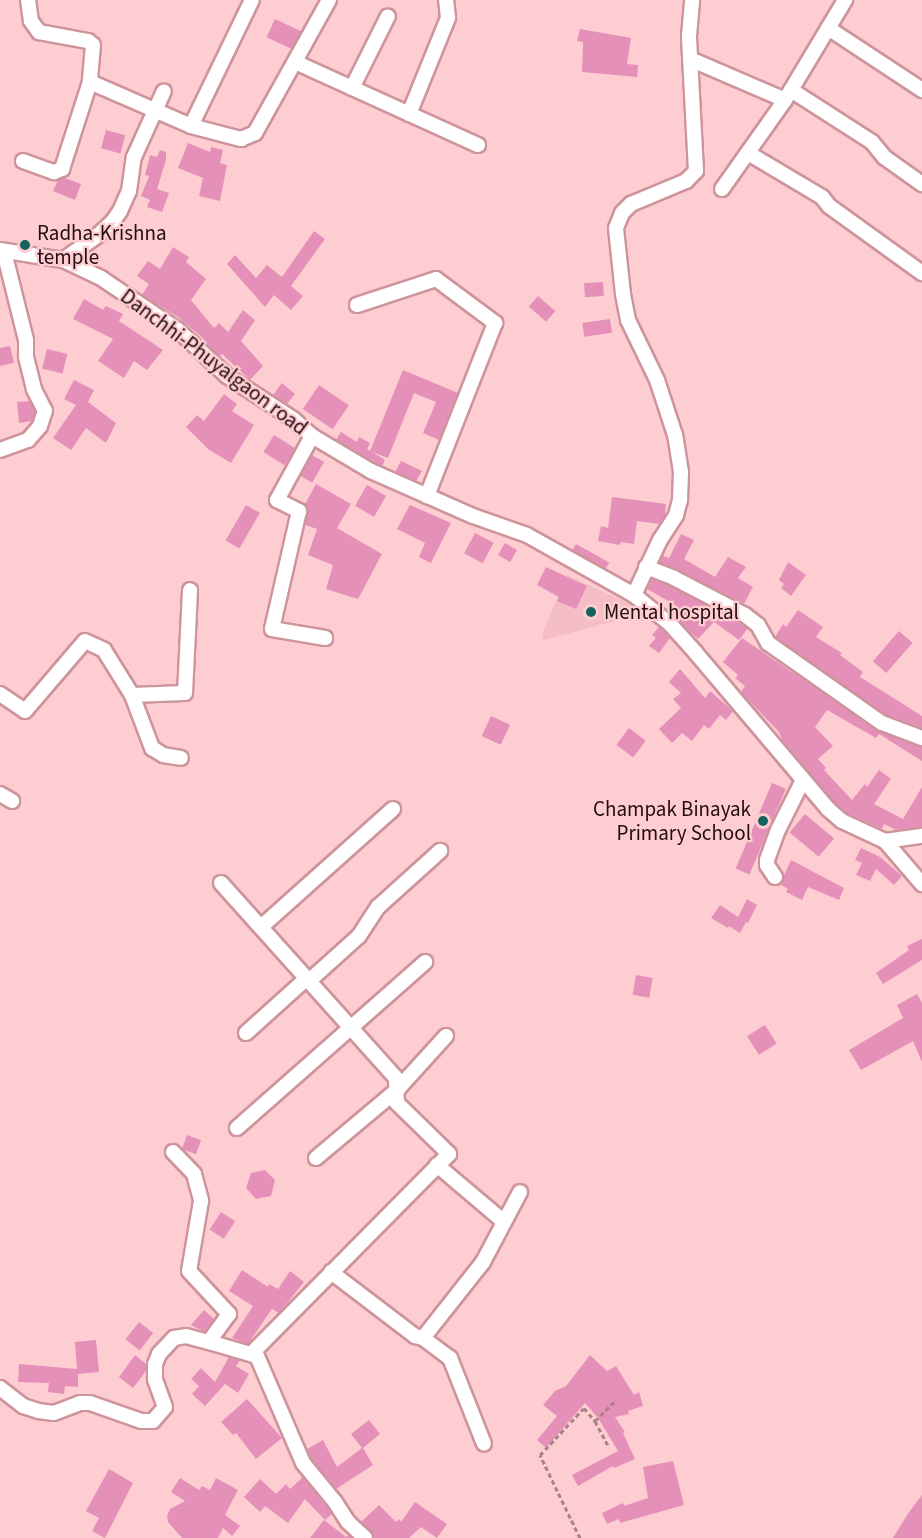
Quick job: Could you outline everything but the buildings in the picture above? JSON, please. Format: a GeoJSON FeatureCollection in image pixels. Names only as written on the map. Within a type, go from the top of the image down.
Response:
{"type":"FeatureCollection","features":[{"type":"Feature","properties":{"kind":"street"},"geometry":{"type":"LineString","coordinates":[[23,161],[54,172],[62,169],[90,82],[93,45],[88,41],[39,32],[31,21],[28,0]]}},
{"type":"Feature","properties":{"kind":"street"},"geometry":{"type":"LineString","coordinates":[[191,126],[252,0]]}},
{"type":"Feature","properties":{"kind":"street"},"geometry":{"type":"LineString","coordinates":[[409,114],[448,18],[446,0]]}},
{"type":"Feature","properties":{"kind":"street"},"geometry":{"type":"LineString","coordinates":[[634,595],[646,567],[676,515],[681,494],[681,472],[675,435],[657,380],[628,320],[616,228],[622,213],[630,204],[686,181],[696,171],[689,22],[692,0]]}},
{"type":"Feature","properties":{"kind":"street"},"geometry":{"type":"LineString","coordinates":[[722,189],[788,95],[846,0]]}},
{"type":"Feature","properties":{"kind":"street"},"geometry":{"type":"LineString","coordinates":[[90,82],[191,126],[225,137],[249,138],[255,133],[295,62],[324,2]]}},
{"type":"Feature","properties":{"kind":"street"},"geometry":{"type":"LineString","coordinates":[[352,88],[388,16]]}},
{"type":"Feature","properties":{"kind":"street"},"geometry":{"type":"LineString","coordinates":[[828,28],[922,90]]}},
{"type":"Feature","properties":{"kind":"street"},"geometry":{"type":"LineString","coordinates":[[690,59],[788,95],[872,142],[884,157],[922,184]]}},
{"type":"Feature","properties":{"kind":"street"},"geometry":{"type":"LineString","coordinates":[[295,62],[478,145]]}},
{"type":"Feature","properties":{"kind":"street"},"geometry":{"type":"LineString","coordinates":[[63,260],[97,236],[120,211],[129,191],[134,157],[164,92]]}},
{"type":"Feature","properties":{"kind":"street"},"geometry":{"type":"LineString","coordinates":[[748,153],[822,197],[829,206],[922,273]]}},
{"type":"Feature","properties":{"kind":"street"},"geometry":{"type":"LineString","coordinates":[[0,450],[28,440],[40,426],[45,411],[34,389],[26,356],[26,340],[2,251]]}},
{"type":"Feature","properties":{"kind":"street","name":"Danchhi-Phuyalgaon road"},"geometry":{"type":"LineString","coordinates":[[2,251],[63,260],[130,295],[178,330],[227,376],[293,420],[312,436],[371,471],[427,496],[527,535],[634,595],[670,624],[803,780],[842,821],[885,841],[922,884]]}},
{"type":"Feature","properties":{"kind":"street"},"geometry":{"type":"LineString","coordinates":[[357,306],[436,279],[495,323],[427,496]]}},
{"type":"Feature","properties":{"kind":"street"},"geometry":{"type":"LineString","coordinates":[[312,436],[277,500],[299,511],[272,629],[325,638]]}},
{"type":"Feature","properties":{"kind":"street"},"geometry":{"type":"LineString","coordinates":[[646,567],[674,578],[745,615],[758,626],[768,643],[875,717],[922,738]]}},
{"type":"Feature","properties":{"kind":"street"},"geometry":{"type":"LineString","coordinates":[[132,695],[185,693],[190,590]]}},
{"type":"Feature","properties":{"kind":"street"},"geometry":{"type":"LineString","coordinates":[[0,694],[26,711],[85,641],[104,650],[132,695],[152,748],[163,755],[181,758]]}},
{"type":"Feature","properties":{"kind":"street"},"geometry":{"type":"LineString","coordinates":[[775,877],[767,866],[767,860],[778,830],[803,780]]}},
{"type":"Feature","properties":{"kind":"street"},"geometry":{"type":"LineString","coordinates":[[261,927],[393,808]]}},
{"type":"Feature","properties":{"kind":"street"},"geometry":{"type":"LineString","coordinates":[[885,841],[922,836]]}},
{"type":"Feature","properties":{"kind":"street"},"geometry":{"type":"LineString","coordinates":[[246,1033],[358,936],[378,907],[440,851]]}},
{"type":"Feature","properties":{"kind":"street"},"geometry":{"type":"LineString","coordinates":[[221,883],[396,1078],[397,1103],[449,1154],[252,1353]]}},
{"type":"Feature","properties":{"kind":"street"},"geometry":{"type":"LineString","coordinates":[[237,1128],[352,1029],[425,962]]}},
{"type":"Feature","properties":{"kind":"street"},"geometry":{"type":"LineString","coordinates":[[316,1158],[397,1090],[446,1036]]}},
{"type":"Feature","properties":{"kind":"street"},"geometry":{"type":"LineString","coordinates":[[173,1152],[194,1174],[201,1201],[189,1271],[230,1314],[209,1342]]}},
{"type":"Feature","properties":{"kind":"street"},"geometry":{"type":"LineString","coordinates":[[437,1166],[503,1221]]}},
{"type":"Feature","properties":{"kind":"street"},"geometry":{"type":"LineString","coordinates":[[423,1338],[483,1262],[520,1192]]}},
{"type":"Feature","properties":{"kind":"street"},"geometry":{"type":"LineString","coordinates":[[330,1272],[415,1336],[423,1338],[450,1358],[484,1444]]}},
{"type":"Feature","properties":{"kind":"street"},"geometry":{"type":"LineString","coordinates":[[0,1388],[23,1406],[38,1411],[54,1413],[80,1403],[90,1403],[141,1421],[153,1421],[165,1407],[154,1379],[155,1364],[159,1354],[174,1338],[186,1336],[252,1353],[262,1365],[303,1463],[348,1522],[365,1538]]}},
{"type":"Feature","properties":{"kind":"path"},"geometry":{"type":"LineString","coordinates":[[595,1421],[614,1402]]}},
{"type":"Feature","properties":{"kind":"path"},"geometry":{"type":"LineString","coordinates":[[580,1538],[540,1455],[584,1408],[595,1421],[608,1445]]}},
{"type":"Feature","properties":{"kind":"shaded area","name":"Mental hospital"},"geometry":{"type":"Polygon","coordinates":[[[567,575],[634,606],[627,618],[544,640],[542,635],[567,575]]]}},
{"type":"Feature","properties":{"kind":"place","name":"Radha-Krishna temple"},"geometry":{"type":"Point","coordinates":[25,245]}},
{"type":"Feature","properties":{"kind":"place","name":"Mental hospital"},"geometry":{"type":"Point","coordinates":[591,612]}},
{"type":"Feature","properties":{"kind":"place","name":"Champak Binayak Primary School"},"geometry":{"type":"Point","coordinates":[763,821]}}]}
